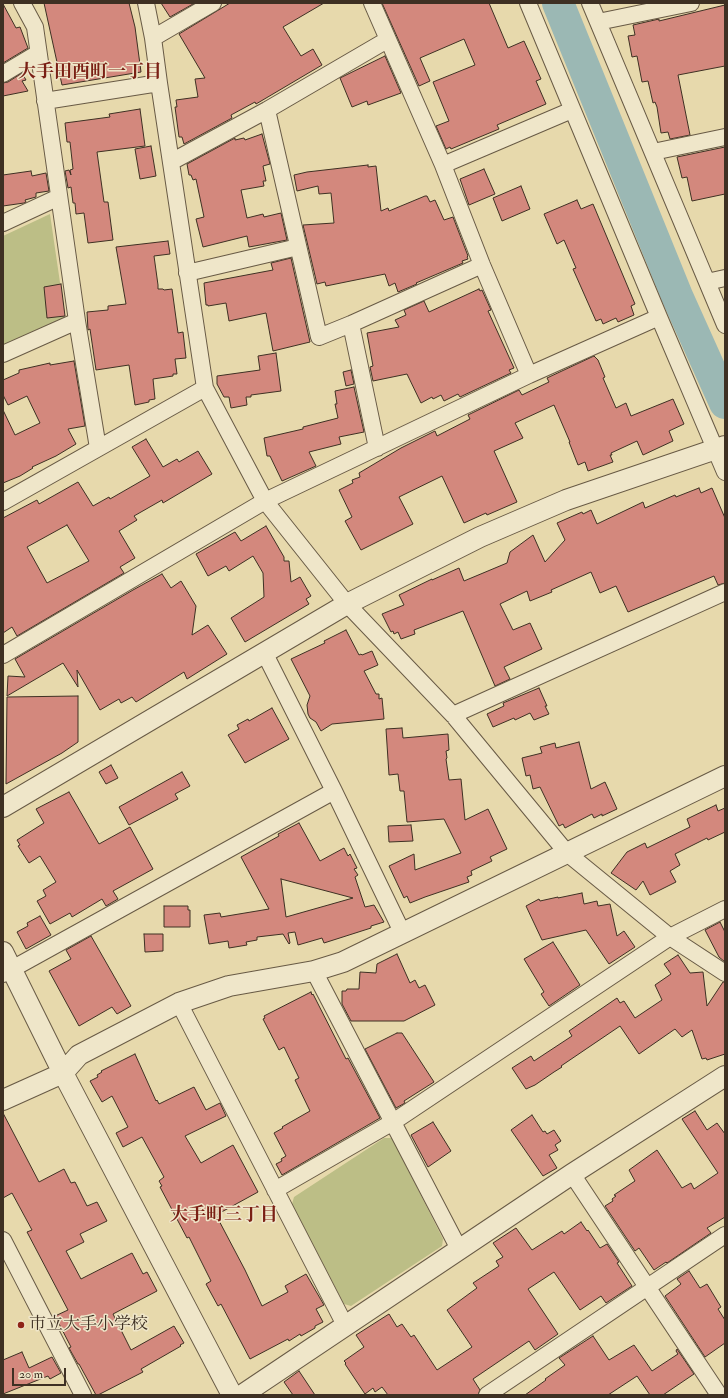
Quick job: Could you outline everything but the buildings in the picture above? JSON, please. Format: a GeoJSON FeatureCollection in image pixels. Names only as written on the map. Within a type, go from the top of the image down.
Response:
{"type":"FeatureCollection","features":[{"type":"Feature","properties":{"kind":"street"},"geometry":{"type":"LineString","coordinates":[[22,3],[35,27],[77,321],[98,448]]}},
{"type":"Feature","properties":{"kind":"street"},"geometry":{"type":"LineString","coordinates":[[146,3],[153,38],[205,388],[265,501],[347,604],[453,715],[567,853],[670,937],[725,973]]}},
{"type":"Feature","properties":{"kind":"street"},"geometry":{"type":"LineString","coordinates":[[153,38],[213,3]]}},
{"type":"Feature","properties":{"kind":"street"},"geometry":{"type":"LineString","coordinates":[[372,3],[443,165],[482,265],[529,375]]}},
{"type":"Feature","properties":{"kind":"street"},"geometry":{"type":"LineString","coordinates":[[528,3],[659,317],[721,447],[725,472]]}},
{"type":"Feature","properties":{"kind":"street"},"geometry":{"type":"LineString","coordinates":[[590,3],[725,325]]}},
{"type":"Feature","properties":{"kind":"street"},"geometry":{"type":"LineString","coordinates":[[598,22],[691,3]]}},
{"type":"Feature","properties":{"kind":"street"},"geometry":{"type":"LineString","coordinates":[[171,162],[268,110],[387,40]]}},
{"type":"Feature","properties":{"kind":"street"},"geometry":{"type":"LineString","coordinates":[[3,74],[38,53]]}},
{"type":"Feature","properties":{"kind":"street"},"geometry":{"type":"LineString","coordinates":[[45,101],[159,84]]}},
{"type":"Feature","properties":{"kind":"street"},"geometry":{"type":"LineString","coordinates":[[268,110],[298,247],[320,337],[482,265]]}},
{"type":"Feature","properties":{"kind":"street"},"geometry":{"type":"LineString","coordinates":[[443,165],[572,110]]}},
{"type":"Feature","properties":{"kind":"street"},"geometry":{"type":"LineString","coordinates":[[653,152],[725,137]]}},
{"type":"Feature","properties":{"kind":"street"},"geometry":{"type":"LineString","coordinates":[[3,223],[59,197]]}},
{"type":"Feature","properties":{"kind":"street"},"geometry":{"type":"LineString","coordinates":[[187,273],[298,247]]}},
{"type":"Feature","properties":{"kind":"street"},"geometry":{"type":"LineString","coordinates":[[707,282],[725,278]]}},
{"type":"Feature","properties":{"kind":"street"},"geometry":{"type":"LineString","coordinates":[[3,655],[265,501],[529,375],[659,317]]}},
{"type":"Feature","properties":{"kind":"street"},"geometry":{"type":"LineString","coordinates":[[3,354],[77,321]]}},
{"type":"Feature","properties":{"kind":"street"},"geometry":{"type":"LineString","coordinates":[[351,324],[377,448]]}},
{"type":"Feature","properties":{"kind":"street"},"geometry":{"type":"LineString","coordinates":[[3,502],[205,388]]}},
{"type":"Feature","properties":{"kind":"street"},"geometry":{"type":"LineString","coordinates":[[3,807],[266,654],[347,604],[480,537],[566,500],[721,447]]}},
{"type":"Feature","properties":{"kind":"street"},"geometry":{"type":"LineString","coordinates":[[453,715],[725,592]]}},
{"type":"Feature","properties":{"kind":"street"},"geometry":{"type":"LineString","coordinates":[[266,654],[403,934]]}},
{"type":"Feature","properties":{"kind":"street"},"geometry":{"type":"LineString","coordinates":[[3,1100],[63,1072],[79,1055],[179,1003],[229,986],[314,971],[343,962],[725,776]]}},
{"type":"Feature","properties":{"kind":"street"},"geometry":{"type":"LineString","coordinates":[[232,1395],[6,965],[334,791]]}},
{"type":"Feature","properties":{"kind":"street"},"geometry":{"type":"LineString","coordinates":[[275,1190],[393,1122],[670,937],[725,909]]}},
{"type":"Feature","properties":{"kind":"street"},"geometry":{"type":"LineString","coordinates":[[314,971],[459,1249]]}},
{"type":"Feature","properties":{"kind":"street"},"geometry":{"type":"LineString","coordinates":[[179,1003],[346,1327]]}},
{"type":"Feature","properties":{"kind":"street"},"geometry":{"type":"LineString","coordinates":[[242,1395],[346,1327],[459,1249],[572,1174],[725,1076]]}},
{"type":"Feature","properties":{"kind":"street"},"geometry":{"type":"LineString","coordinates":[[572,1174],[719,1395]]}},
{"type":"Feature","properties":{"kind":"street"},"geometry":{"type":"LineString","coordinates":[[487,1395],[725,1235]]}},
{"type":"Feature","properties":{"kind":"street"},"geometry":{"type":"LineString","coordinates":[[3,1240],[83,1395]]}},
{"type":"Feature","properties":{"kind":"green space"},"geometry":{"type":"Polygon","coordinates":[[[50,214],[65,317],[3,346],[3,236],[50,214]]]}},
{"type":"Feature","properties":{"kind":"green space"},"geometry":{"type":"Polygon","coordinates":[[[384,1138],[392,1138],[443,1239],[442,1246],[351,1306],[344,1304],[292,1204],[294,1197],[384,1138]]]}},
{"type":"Feature","properties":{"kind":"waterway"},"geometry":{"type":"LineString","coordinates":[[558,3],[677,296],[725,403]]}},
{"type":"Feature","properties":{"kind":"place","name":"市立大手小学校"},"geometry":{"type":"Point","coordinates":[21,1325]}},
{"type":"Feature","properties":{"kind":"district","name":"大手田酉町一丁目"},"geometry":{"type":"Point","coordinates":[90,73]}},
{"type":"Feature","properties":{"kind":"district","name":"大手町三丁目"},"geometry":{"type":"Point","coordinates":[224,1216]}}]}
